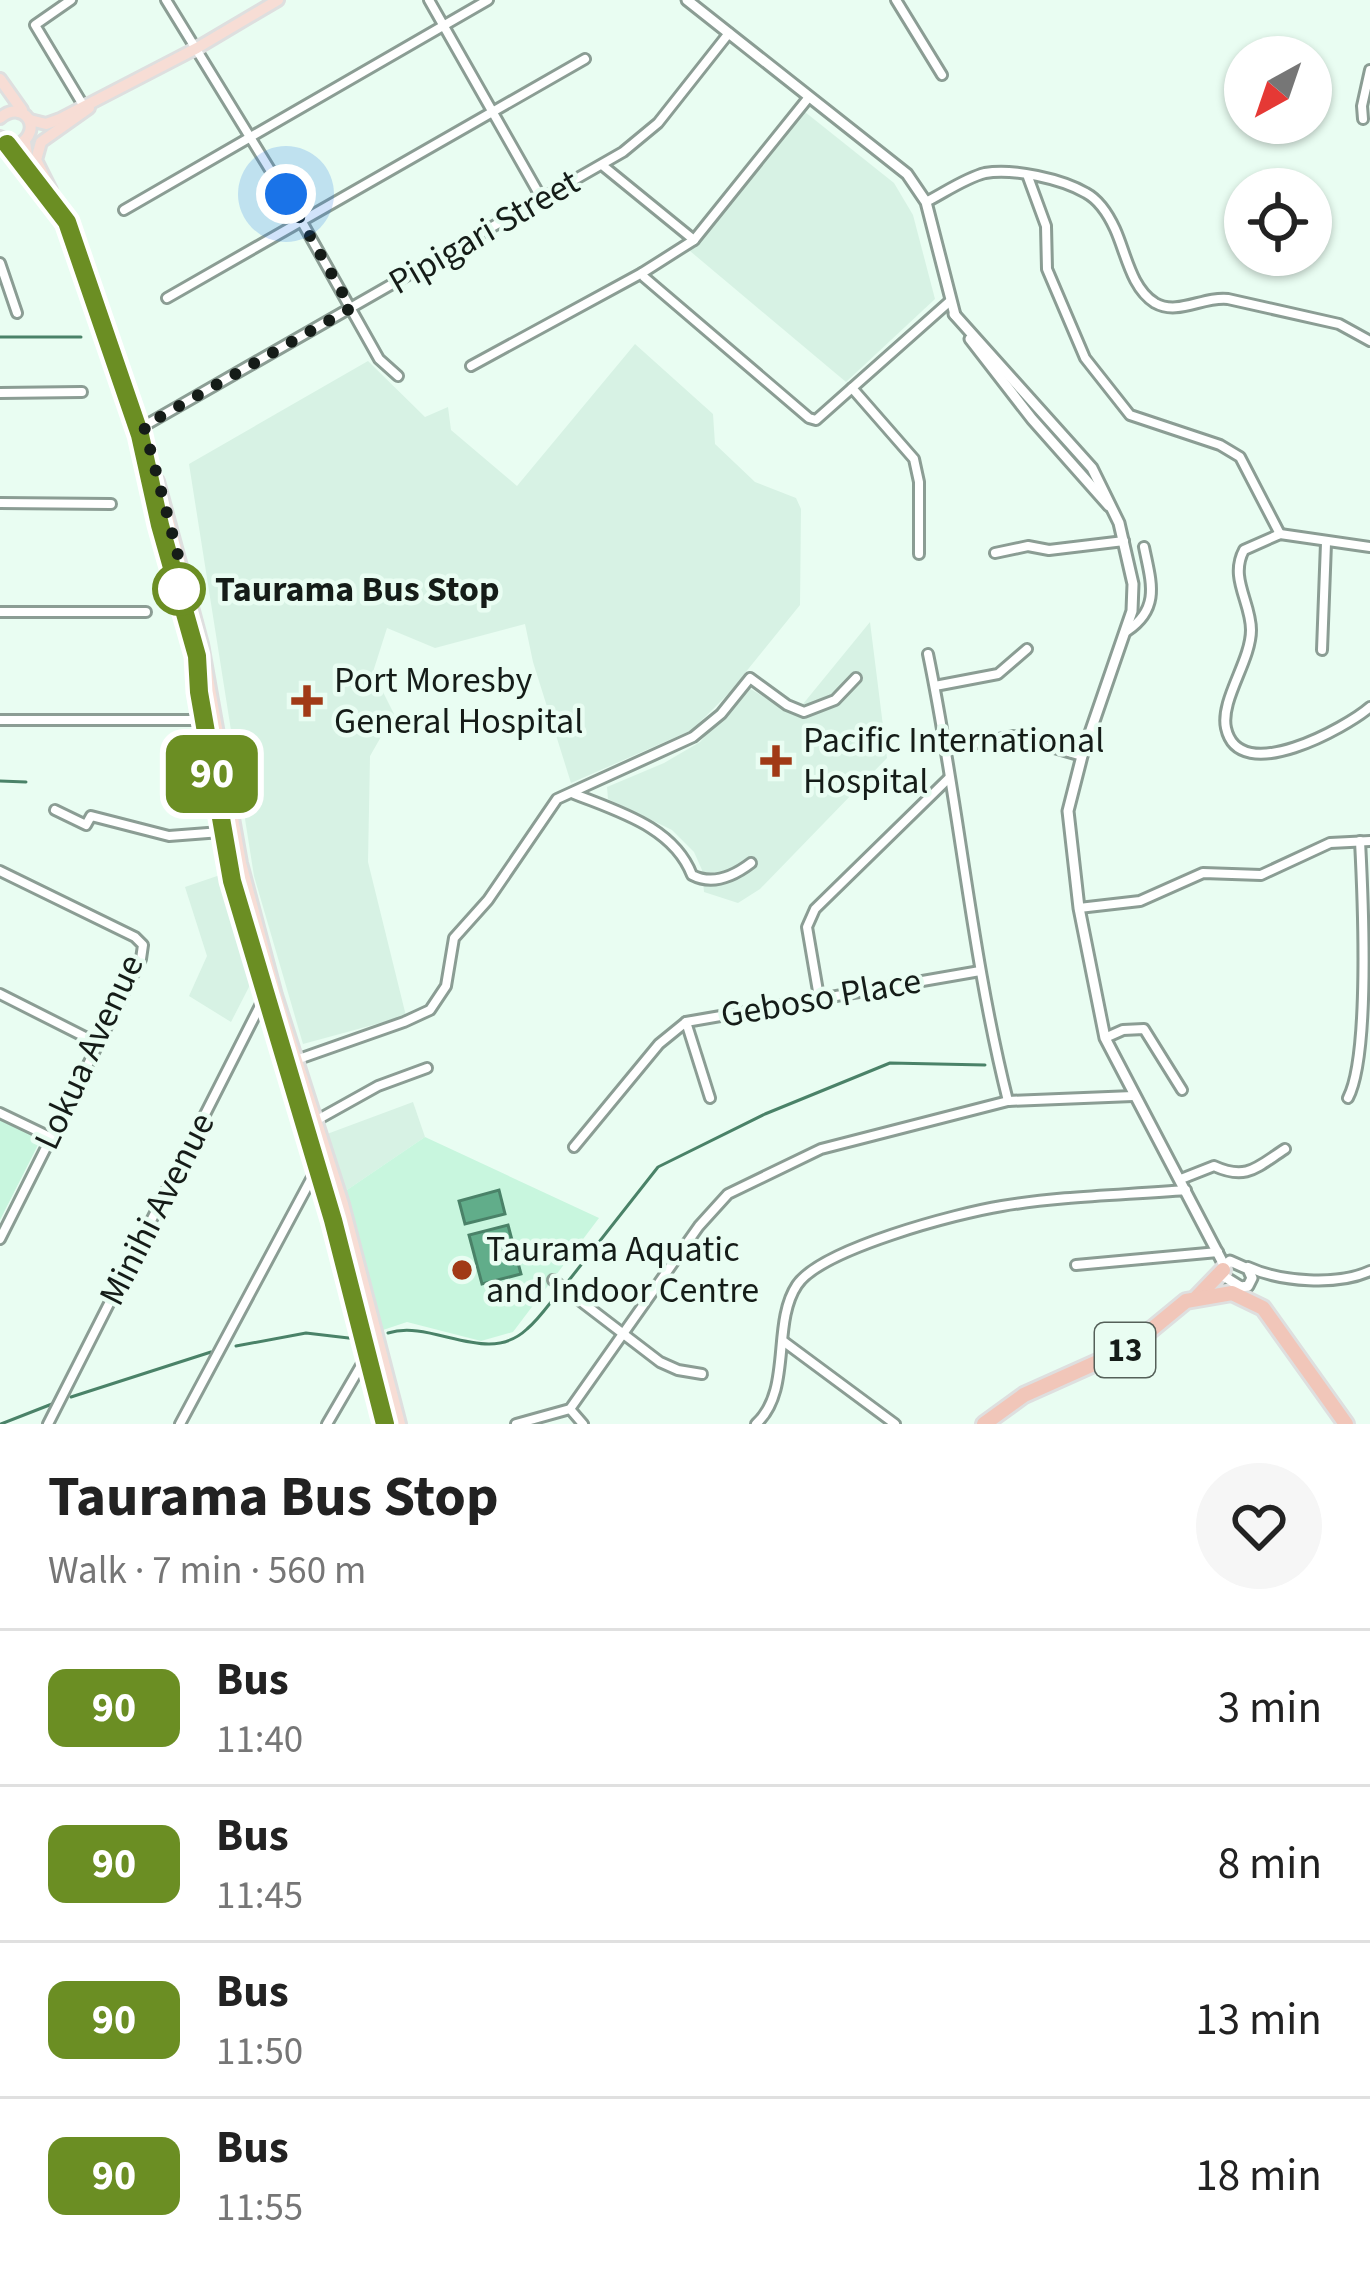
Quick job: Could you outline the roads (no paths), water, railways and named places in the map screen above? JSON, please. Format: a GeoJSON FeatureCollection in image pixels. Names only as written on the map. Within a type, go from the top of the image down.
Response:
{"type":"FeatureCollection","features":[{"type":"Feature","properties":{"kind":"highway"},"geometry":{"type":"LineString","coordinates":[[1198,1297],[1227,1261]]}},
{"type":"Feature","properties":{"kind":"highway"},"geometry":{"type":"LineString","coordinates":[[1251,1282],[1263,1308],[1346,1424]]}},
{"type":"Feature","properties":{"kind":"highway","name":"13"},"geometry":{"type":"LineString","coordinates":[[984,1424],[1035,1389],[1129,1348],[1175,1308],[1198,1297],[1232,1293],[1263,1308]]}},
{"type":"Feature","properties":{"kind":"main road"},"geometry":{"type":"LineString","coordinates":[[278,0],[102,99],[41,142],[36,160],[85,250],[144,426],[202,644],[241,863],[315,1166],[386,1424]]}},
{"type":"Feature","properties":{"kind":"main road"},"geometry":{"type":"LineString","coordinates":[[686,0],[898,164],[926,202],[954,314],[1100,479],[1124,541],[1133,584],[1127,632],[1082,756],[1068,811],[1079,908],[1105,1038],[1227,1261],[1251,1282],[1240,1287],[1225,1277],[1227,1261]]}},
{"type":"Feature","properties":{"kind":"main road"},"geometry":{"type":"LineString","coordinates":[[0,79],[28,117],[32,172],[51,190]]}},
{"type":"Feature","properties":{"kind":"main road"},"geometry":{"type":"LineString","coordinates":[[1,113],[15,110],[52,122],[102,99]]}},
{"type":"Feature","properties":{"kind":"main road"},"geometry":{"type":"LineString","coordinates":[[3,141],[52,137]]}},
{"type":"Feature","properties":{"kind":"main road"},"geometry":{"type":"LineString","coordinates":[[3,141],[67,222],[114,350],[197,656],[232,881],[266,993],[317,1120],[400,1424]]}},
{"type":"Feature","properties":{"kind":"main road"},"geometry":{"type":"LineString","coordinates":[[315,1166],[329,1160]]}},
{"type":"Feature","properties":{"kind":"street"},"geometry":{"type":"LineString","coordinates":[[71,0],[35,25],[83,105]]}},
{"type":"Feature","properties":{"kind":"street"},"geometry":{"type":"LineString","coordinates":[[166,0],[302,222],[379,359],[398,376]]}},
{"type":"Feature","properties":{"kind":"street"},"geometry":{"type":"LineString","coordinates":[[429,0],[542,199]]}},
{"type":"Feature","properties":{"kind":"street"},"geometry":{"type":"LineString","coordinates":[[124,210],[488,0]]}},
{"type":"Feature","properties":{"kind":"street"},"geometry":{"type":"LineString","coordinates":[[896,0],[942,75]]}},
{"type":"Feature","properties":{"kind":"street","name":"Pipigari Street"},"geometry":{"type":"LineString","coordinates":[[144,426],[602,165],[650,131],[729,33]]}},
{"type":"Feature","properties":{"kind":"street"},"geometry":{"type":"LineString","coordinates":[[167,298],[585,59]]}},
{"type":"Feature","properties":{"kind":"street"},"geometry":{"type":"LineString","coordinates":[[1363,119],[1361,106],[1370,70]]}},
{"type":"Feature","properties":{"kind":"street"},"geometry":{"type":"LineString","coordinates":[[471,366],[694,240],[809,97]]}},
{"type":"Feature","properties":{"kind":"street"},"geometry":{"type":"LineString","coordinates":[[602,165],[694,240]]}},
{"type":"Feature","properties":{"kind":"street"},"geometry":{"type":"LineString","coordinates":[[926,202],[991,172],[1070,187],[1098,203],[1114,227],[1135,281],[1159,305],[1175,308],[1228,298],[1339,324],[1370,341]]}},
{"type":"Feature","properties":{"kind":"street"},"geometry":{"type":"LineString","coordinates":[[1028,177],[1046,226],[1046,269],[1072,334],[1103,383],[1141,421],[1234,452],[1254,480],[1280,534]]}},
{"type":"Feature","properties":{"kind":"street"},"geometry":{"type":"LineString","coordinates":[[0,263],[17,313]]}},
{"type":"Feature","properties":{"kind":"street"},"geometry":{"type":"LineString","coordinates":[[642,273],[682,313],[816,420],[949,302]]}},
{"type":"Feature","properties":{"kind":"street"},"geometry":{"type":"LineString","coordinates":[[852,388],[914,459],[919,482],[919,554]]}},
{"type":"Feature","properties":{"kind":"street"},"geometry":{"type":"LineString","coordinates":[[0,393],[82,392]]}},
{"type":"Feature","properties":{"kind":"street"},"geometry":{"type":"LineString","coordinates":[[0,503],[111,504]]}},
{"type":"Feature","properties":{"kind":"street"},"geometry":{"type":"LineString","coordinates":[[1370,547],[1280,534],[1252,543],[1238,561],[1251,638],[1228,707],[1227,733],[1248,750],[1282,751],[1319,740],[1351,723],[1370,706]]}},
{"type":"Feature","properties":{"kind":"street"},"geometry":{"type":"LineString","coordinates":[[995,553],[1028,546],[1049,550],[1124,541]]}},
{"type":"Feature","properties":{"kind":"street"},"geometry":{"type":"LineString","coordinates":[[1322,650],[1326,543]]}},
{"type":"Feature","properties":{"kind":"street"},"geometry":{"type":"LineString","coordinates":[[1127,632],[1141,622],[1153,600],[1144,547]]}},
{"type":"Feature","properties":{"kind":"street"},"geometry":{"type":"LineString","coordinates":[[0,612],[146,612]]}},
{"type":"Feature","properties":{"kind":"street"},"geometry":{"type":"LineString","coordinates":[[935,686],[998,674],[1027,650]]}},
{"type":"Feature","properties":{"kind":"street"},"geometry":{"type":"LineString","coordinates":[[928,654],[948,749],[980,971],[1008,1101]]}},
{"type":"Feature","properties":{"kind":"street"},"geometry":{"type":"LineString","coordinates":[[292,1062],[430,1010],[446,986],[454,938],[488,900],[556,799],[693,737],[722,714],[750,678],[804,712],[823,708],[856,678]]}},
{"type":"Feature","properties":{"kind":"street"},"geometry":{"type":"LineString","coordinates":[[0,720],[204,720]]}},
{"type":"Feature","properties":{"kind":"street"},"geometry":{"type":"LineString","coordinates":[[948,749],[1013,736],[1082,756]]}},
{"type":"Feature","properties":{"kind":"street"},"geometry":{"type":"LineString","coordinates":[[819,997],[807,927],[815,909],[950,777]]}},
{"type":"Feature","properties":{"kind":"street"},"geometry":{"type":"LineString","coordinates":[[570,792],[638,820],[666,838],[684,855],[692,874],[702,880],[734,876],[751,863]]}},
{"type":"Feature","properties":{"kind":"street"},"geometry":{"type":"LineString","coordinates":[[55,810],[86,826],[91,816],[170,836],[221,832]]}},
{"type":"Feature","properties":{"kind":"street"},"geometry":{"type":"LineString","coordinates":[[1079,908],[1139,901],[1203,873],[1261,874],[1330,843],[1365,841],[1367,1040],[1356,1089],[1348,1098]]}},
{"type":"Feature","properties":{"kind":"street","name":"Lokua Avenue"},"geometry":{"type":"LineString","coordinates":[[0,871],[143,944],[141,958],[1,1236]]}},
{"type":"Feature","properties":{"kind":"street","name":"Geboso Place"},"geometry":{"type":"LineString","coordinates":[[574,1147],[659,1044],[686,1022],[980,971]]}},
{"type":"Feature","properties":{"kind":"street","name":"Minihi Avenue"},"geometry":{"type":"LineString","coordinates":[[48,1424],[266,993]]}},
{"type":"Feature","properties":{"kind":"street"},"geometry":{"type":"LineString","coordinates":[[0,994],[99,1044]]}},
{"type":"Feature","properties":{"kind":"street"},"geometry":{"type":"LineString","coordinates":[[686,1022],[710,1098]]}},
{"type":"Feature","properties":{"kind":"street"},"geometry":{"type":"LineString","coordinates":[[1105,1038],[1142,1027],[1182,1090]]}},
{"type":"Feature","properties":{"kind":"street"},"geometry":{"type":"LineString","coordinates":[[317,1120],[378,1086],[428,1068]]}},
{"type":"Feature","properties":{"kind":"street"},"geometry":{"type":"LineString","coordinates":[[516,1424],[570,1409],[710,1212],[728,1194],[821,1149],[1008,1101],[1133,1096]]}},
{"type":"Feature","properties":{"kind":"street"},"geometry":{"type":"LineString","coordinates":[[0,1113],[50,1138]]}},
{"type":"Feature","properties":{"kind":"street"},"geometry":{"type":"LineString","coordinates":[[756,1424],[771,1399],[787,1308],[813,1268],[871,1241],[998,1206],[1184,1185],[1214,1166],[1233,1175],[1249,1172],[1285,1149]]}},
{"type":"Feature","properties":{"kind":"street"},"geometry":{"type":"LineString","coordinates":[[180,1424],[315,1166]]}},
{"type":"Feature","properties":{"kind":"street"},"geometry":{"type":"LineString","coordinates":[[301,1198],[313,1189],[323,1191]]}},
{"type":"Feature","properties":{"kind":"street"},"geometry":{"type":"LineString","coordinates":[[1076,1265],[1227,1261],[1267,1275],[1328,1279],[1370,1271]]}},
{"type":"Feature","properties":{"kind":"street"},"geometry":{"type":"LineString","coordinates":[[1251,1282],[1267,1275]]}},
{"type":"Feature","properties":{"kind":"street"},"geometry":{"type":"LineString","coordinates":[[553,1280],[660,1362],[702,1374]]}},
{"type":"Feature","properties":{"kind":"street"},"geometry":{"type":"LineString","coordinates":[[783,1341],[895,1424]]}},
{"type":"Feature","properties":{"kind":"street"},"geometry":{"type":"LineString","coordinates":[[327,1424],[379,1343]]}},
{"type":"Feature","properties":{"kind":"street"},"geometry":{"type":"LineString","coordinates":[[570,1409],[583,1424]]}},
{"type":"Feature","properties":{"kind":"waterway"},"geometry":{"type":"LineString","coordinates":[[0,337],[81,337]]}},
{"type":"Feature","properties":{"kind":"waterway"},"geometry":{"type":"LineString","coordinates":[[0,781],[26,782]]}},
{"type":"Feature","properties":{"kind":"waterway"},"geometry":{"type":"LineString","coordinates":[[566,1284],[658,1167],[765,1114],[890,1063],[985,1065]]}},
{"type":"Feature","properties":{"kind":"waterway"},"geometry":{"type":"LineString","coordinates":[[388,1333],[405,1330],[495,1344],[527,1329],[559,1292]]}},
{"type":"Feature","properties":{"kind":"waterway"},"geometry":{"type":"LineString","coordinates":[[236,1346],[306,1333],[357,1339]]}},
{"type":"Feature","properties":{"kind":"waterway"},"geometry":{"type":"LineString","coordinates":[[71,1397],[211,1352]]}},
{"type":"Feature","properties":{"kind":"waterway"},"geometry":{"type":"LineString","coordinates":[[1,1424],[52,1404]]}},
{"type":"Feature","properties":{"kind":"place","name":"Taurama Bus Stop"},"geometry":{"type":"Point","coordinates":[179,589]}},
{"type":"Feature","properties":{"kind":"place","name":"Port Moresby General Hospital"},"geometry":{"type":"Point","coordinates":[307,701]}},
{"type":"Feature","properties":{"kind":"place","name":"Pacific International Hospital"},"geometry":{"type":"Point","coordinates":[776,761]}},
{"type":"Feature","properties":{"kind":"place","name":"Taurama Aquatic and Indoor Centre"},"geometry":{"type":"Point","coordinates":[462,1270]}}]}
